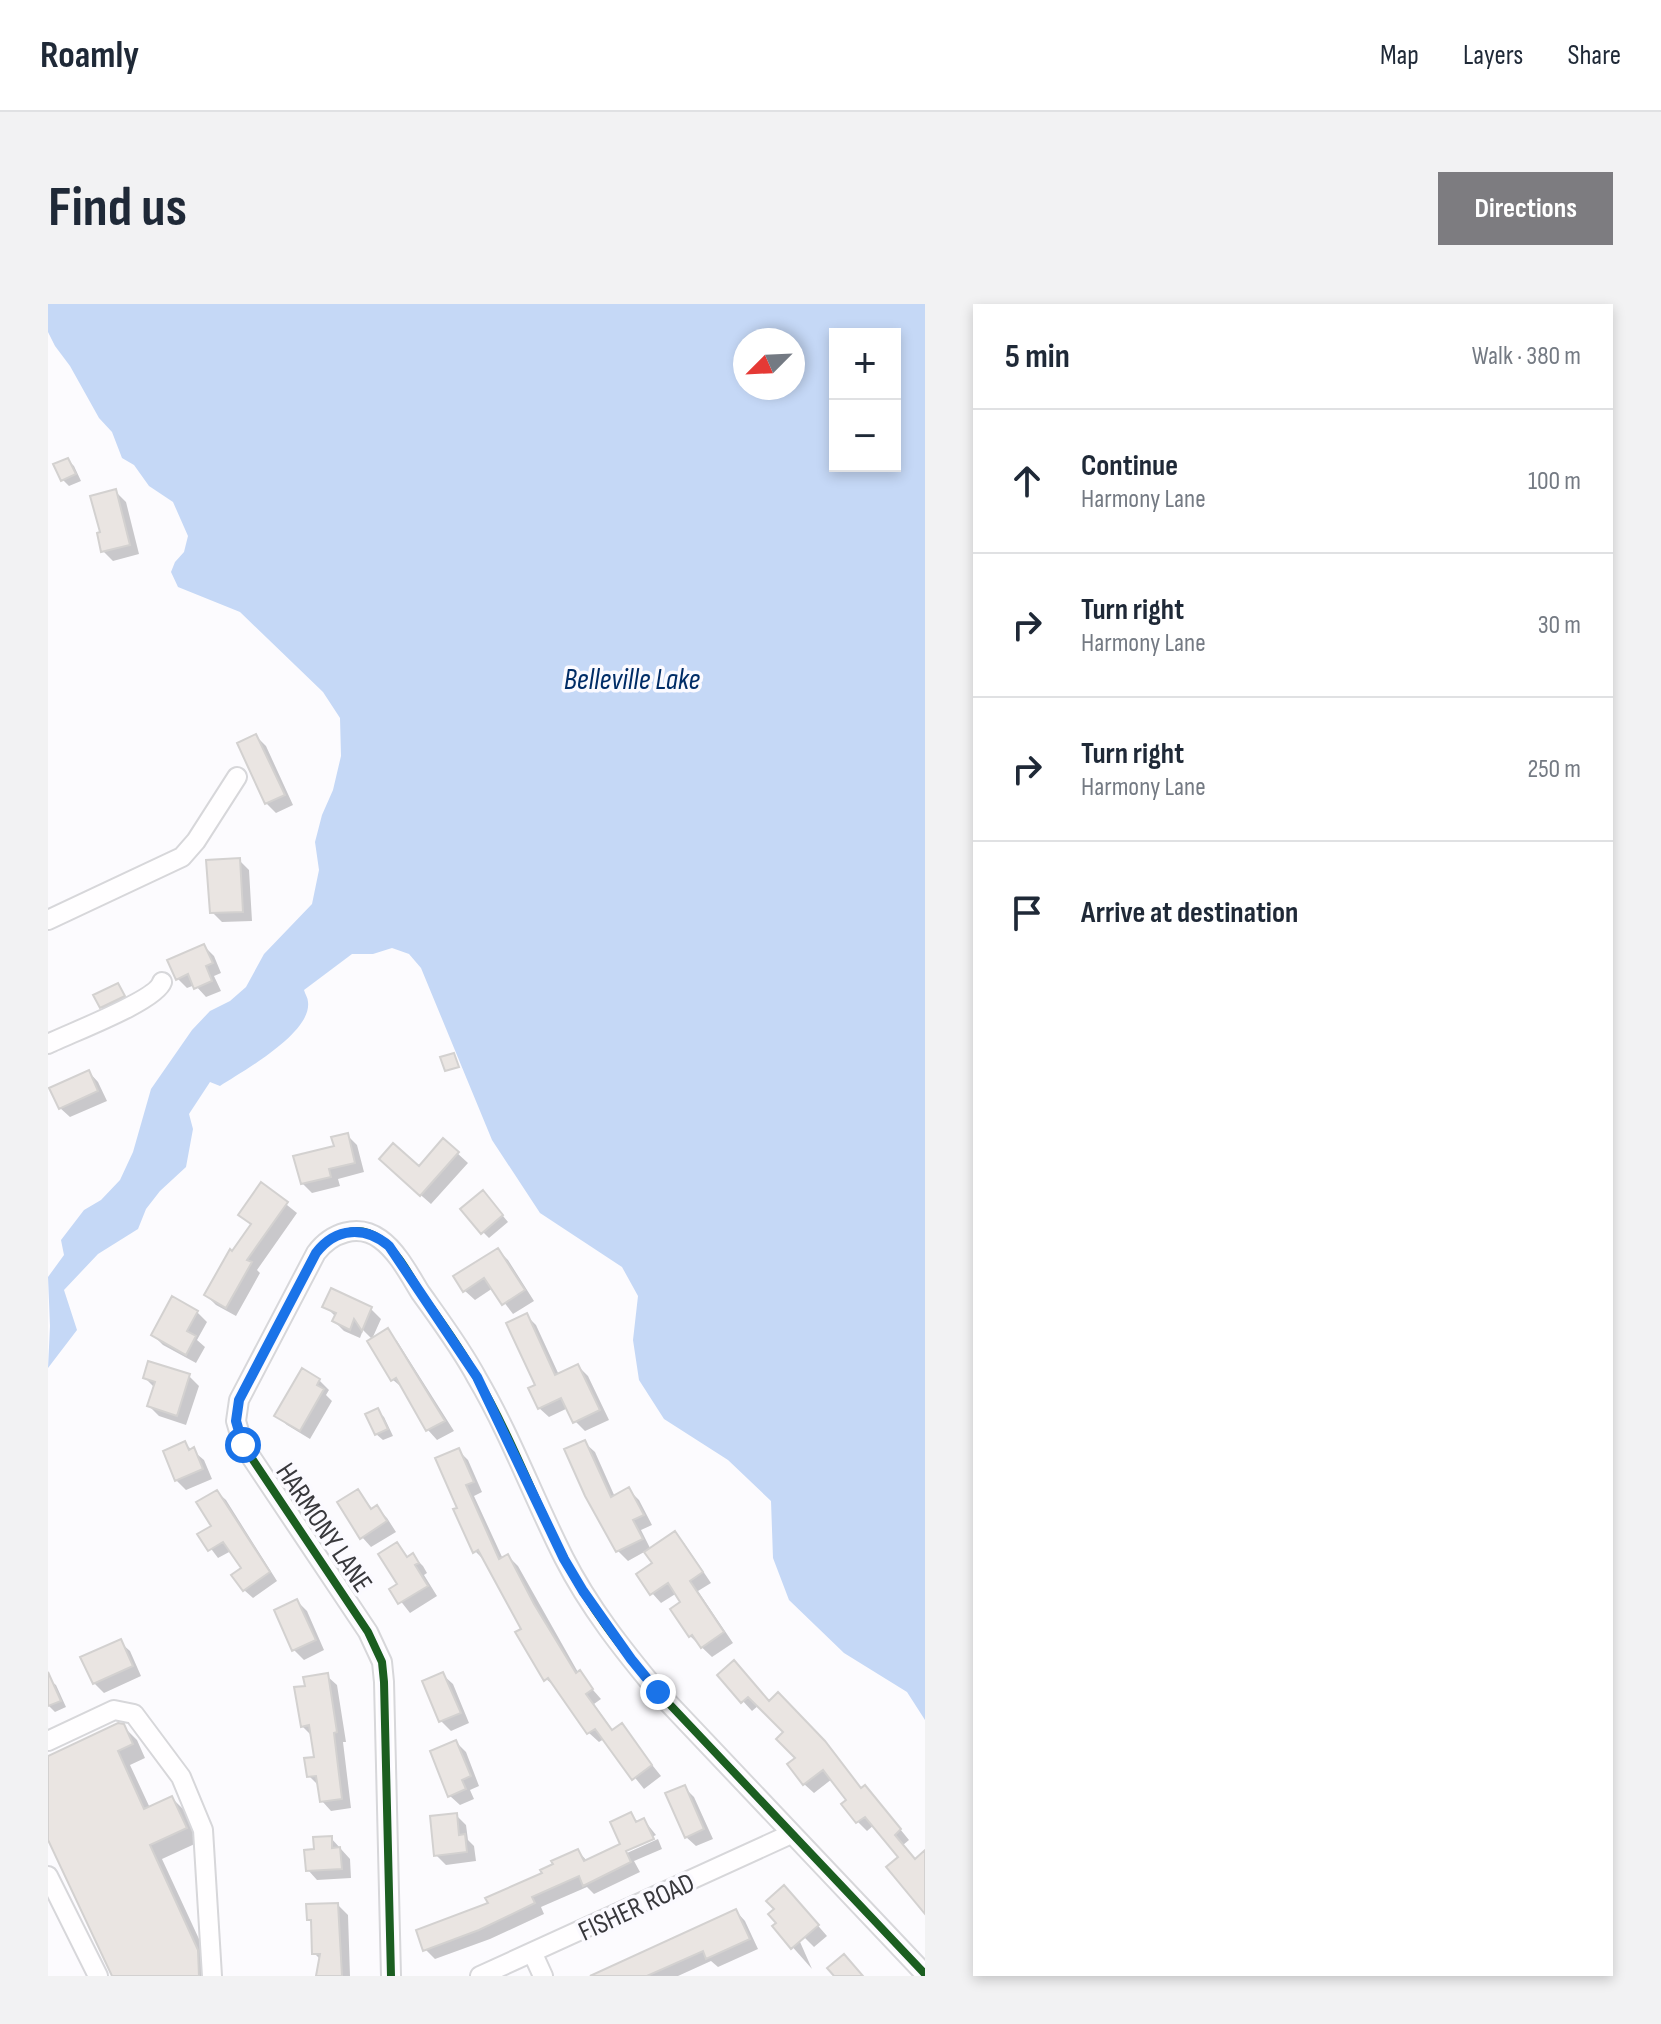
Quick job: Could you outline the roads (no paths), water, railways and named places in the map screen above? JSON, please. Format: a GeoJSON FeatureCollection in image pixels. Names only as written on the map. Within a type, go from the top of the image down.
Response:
{"type":"FeatureCollection","features":[{"type":"Feature","properties":{"kind":"street"},"geometry":{"type":"LineString","coordinates":[[48,920],[182,857],[196,841],[237,777]]}},
{"type":"Feature","properties":{"kind":"street"},"geometry":{"type":"LineString","coordinates":[[48,1044],[143,1000],[158,991],[162,982]]}},
{"type":"Feature","properties":{"kind":"street","name":"HARMONY LANE"},"geometry":{"type":"LineString","coordinates":[[391,1976],[382,1662],[368,1632],[243,1445],[236,1421],[239,1400],[310,1264],[322,1246],[348,1231],[362,1231],[378,1237],[389,1246],[477,1377],[564,1559],[598,1615],[658,1692],[925,1974]]}},
{"type":"Feature","properties":{"kind":"street"},"geometry":{"type":"LineString","coordinates":[[48,1741],[114,1710],[134,1714],[181,1777],[203,1830],[212,1976]]}},
{"type":"Feature","properties":{"kind":"street","name":"FISHER ROAD"},"geometry":{"type":"LineString","coordinates":[[480,1976],[791,1834]]}},
{"type":"Feature","properties":{"kind":"street"},"geometry":{"type":"LineString","coordinates":[[48,1876],[98,1976]]}},
{"type":"Feature","properties":{"kind":"street"},"geometry":{"type":"LineString","coordinates":[[533,1954],[543,1976]]}},
{"type":"Feature","properties":{"kind":"water","name":"Belleville Lake"},"geometry":{"type":"Polygon","coordinates":[[[48,304],[925,304],[925,1720],[907,1692],[844,1653],[789,1600],[773,1558],[771,1501],[728,1460],[664,1419],[639,1380],[633,1340],[638,1296],[622,1267],[540,1213],[492,1140],[421,968],[409,954],[392,948],[373,954],[352,954],[304,990],[308,1000],[306,1014],[288,1038],[220,1086],[210,1082],[189,1114],[193,1129],[186,1167],[146,1209],[138,1229],[98,1254],[64,1290],[77,1330],[48,1368],[48,1277],[64,1255],[61,1240],[84,1210],[101,1200],[120,1180],[133,1152],[151,1089],[192,1030],[210,1011],[230,1001],[246,987],[264,954],[312,904],[319,870],[315,842],[341,756],[340,718],[323,692],[240,612],[178,587],[171,572],[184,552],[188,536],[173,502],[149,486],[134,465],[122,458],[112,432],[99,418],[48,332],[48,304]]]}}]}
